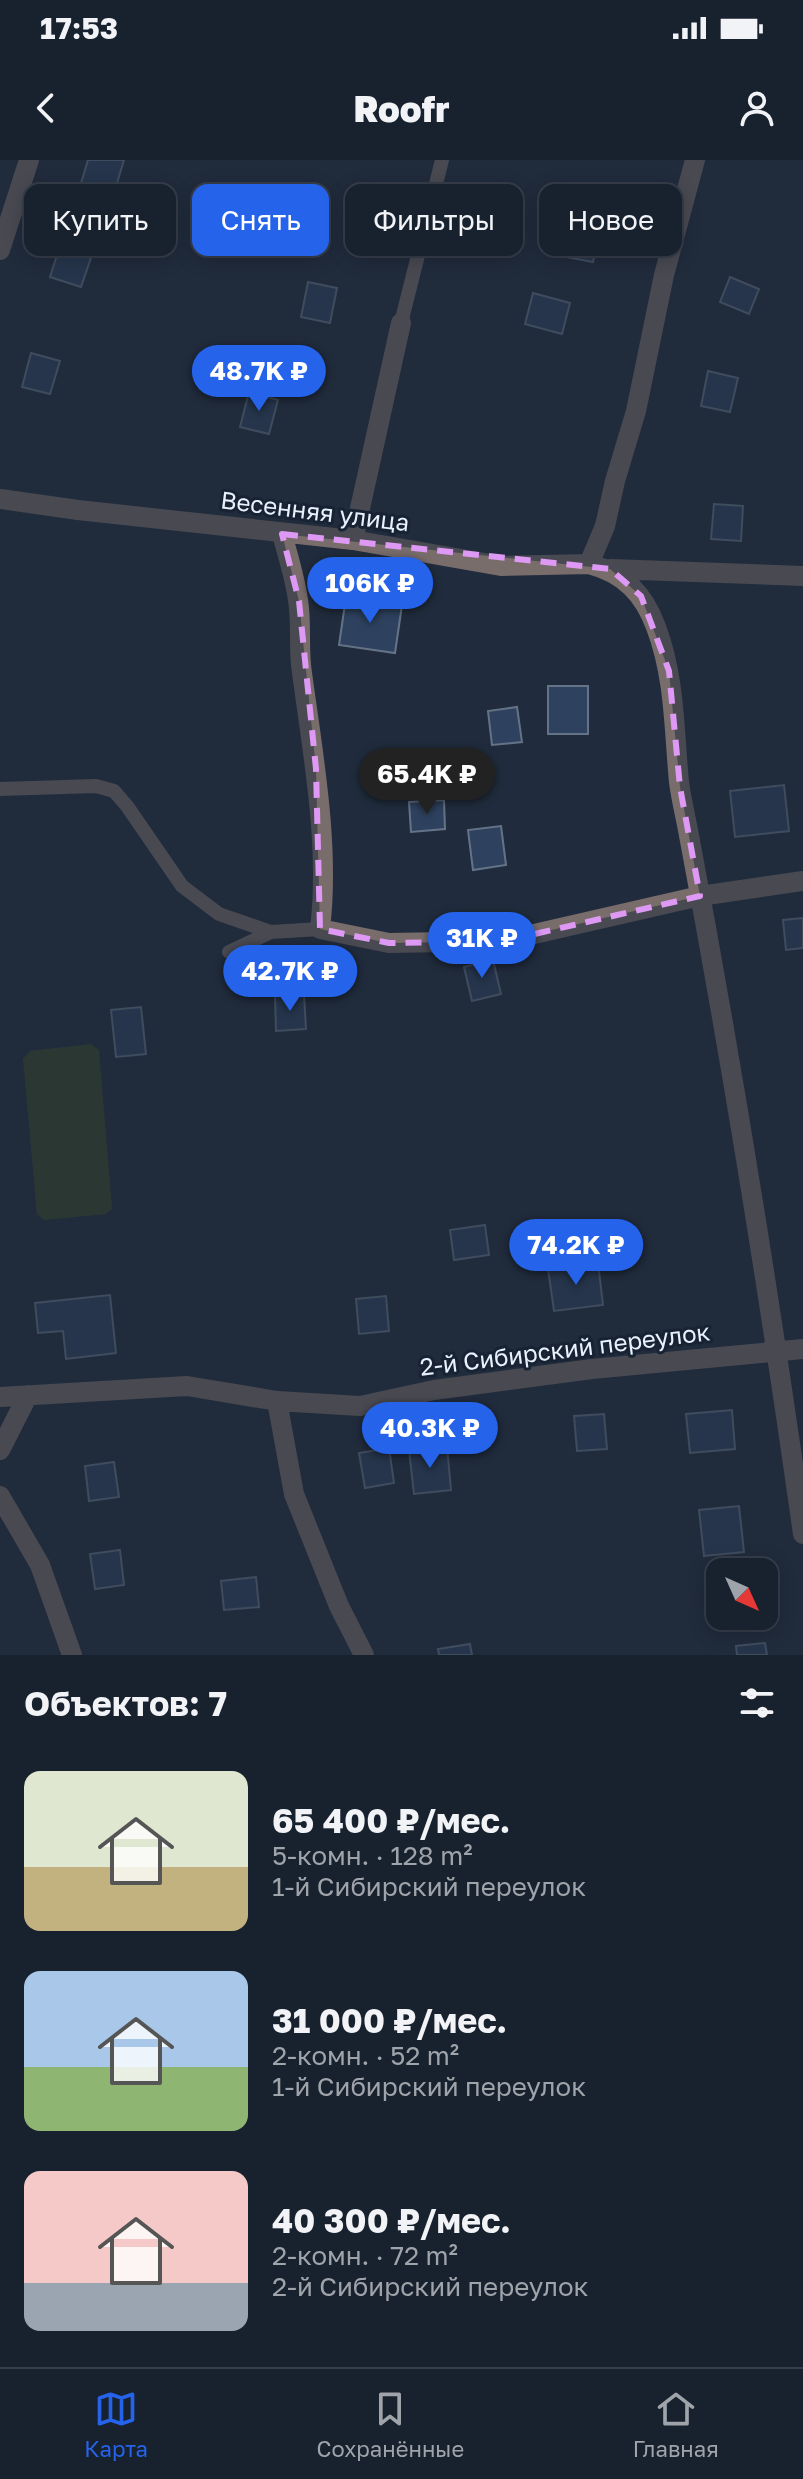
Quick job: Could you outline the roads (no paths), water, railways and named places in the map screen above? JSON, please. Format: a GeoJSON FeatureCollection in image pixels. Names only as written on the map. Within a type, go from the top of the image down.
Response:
{"type":"FeatureCollection","features":[{"type":"Feature","properties":{"kind":"street"},"geometry":{"type":"LineString","coordinates":[[0,250],[29,160]]}},
{"type":"Feature","properties":{"kind":"street"},"geometry":{"type":"LineString","coordinates":[[589,564],[605,526],[636,411],[664,275],[695,160]]}},
{"type":"Feature","properties":{"kind":"street"},"geometry":{"type":"LineString","coordinates":[[353,540],[401,323]]}},
{"type":"Feature","properties":{"kind":"street","name":"Весенняя улица"},"geometry":{"type":"LineString","coordinates":[[0,499],[353,540],[501,566],[589,564],[610,569],[803,576]]}},
{"type":"Feature","properties":{"kind":"street"},"geometry":{"type":"LineString","coordinates":[[282,534],[299,601],[301,668],[316,769],[323,907],[320,929],[389,943],[504,941],[700,896],[803,881]]}},
{"type":"Feature","properties":{"kind":"street"},"geometry":{"type":"LineString","coordinates":[[610,569],[641,596],[656,627],[669,671],[680,787],[778,1353],[803,1534]]}},
{"type":"Feature","properties":{"kind":"street","name":"2-й Сибирский переулок"},"geometry":{"type":"LineString","coordinates":[[0,1397],[187,1386],[277,1401],[360,1406],[434,1390],[592,1369],[803,1349]]}},
{"type":"Feature","properties":{"kind":"street"},"geometry":{"type":"LineString","coordinates":[[0,1450],[28,1395]]}},
{"type":"Feature","properties":{"kind":"street"},"geometry":{"type":"LineString","coordinates":[[277,1401],[294,1494],[339,1606],[364,1655]]}},
{"type":"Feature","properties":{"kind":"street"},"geometry":{"type":"LineString","coordinates":[[0,1496],[40,1565],[72,1655]]}},
{"type":"Feature","properties":{"kind":"lane"},"geometry":{"type":"LineString","coordinates":[[401,323],[442,160]]}},
{"type":"Feature","properties":{"kind":"lane"},"geometry":{"type":"LineString","coordinates":[[0,789],[96,786],[114,791],[182,886],[219,914],[271,932]]}},
{"type":"Feature","properties":{"kind":"lane"},"geometry":{"type":"LineString","coordinates":[[229,952],[271,932],[320,929]]}}]}
